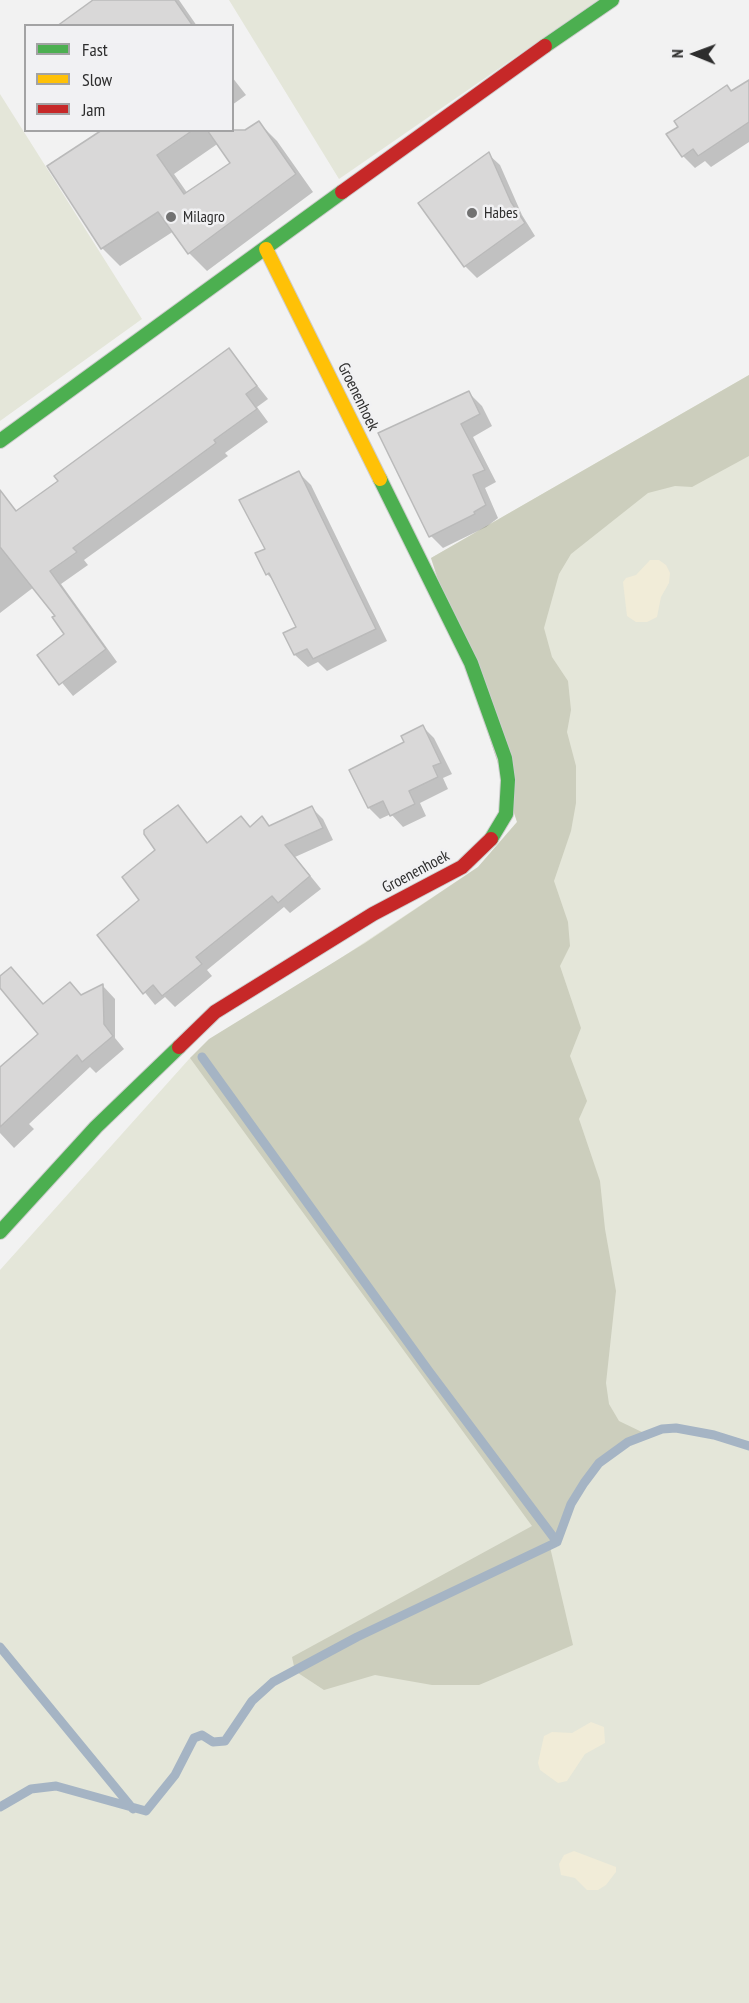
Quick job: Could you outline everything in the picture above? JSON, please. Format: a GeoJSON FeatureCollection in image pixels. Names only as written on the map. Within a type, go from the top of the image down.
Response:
{"type":"FeatureCollection","features":[{"type":"Feature","properties":{"kind":"street"},"geometry":{"type":"LineString","coordinates":[[0,441],[514,67],[612,0]]}},
{"type":"Feature","properties":{"kind":"street","name":"Groenenhoek"},"geometry":{"type":"LineString","coordinates":[[0,1232],[96,1127],[215,1012],[372,914],[462,867],[494,837],[506,814],[508,780],[505,758],[471,663],[266,249]]}},
{"type":"Feature","properties":{"kind":"shaded area"},"geometry":{"type":"Polygon","coordinates":[[[229,0],[598,0],[339,179],[229,0]]]}},
{"type":"Feature","properties":{"kind":"shaded area"},"geometry":{"type":"Polygon","coordinates":[[[0,94],[142,319],[0,421],[0,94]]]}},
{"type":"Feature","properties":{"kind":"shaded area"},"geometry":{"type":"Polygon","coordinates":[[[749,375],[749,2003],[0,2003],[0,1270],[190,1058],[478,867],[517,822],[431,558],[749,375]]]}},
{"type":"Feature","properties":{"kind":"green space"},"geometry":{"type":"Polygon","coordinates":[[[749,375],[749,456],[692,487],[675,486],[648,493],[571,554],[559,574],[544,628],[552,657],[568,681],[571,710],[567,732],[576,766],[576,803],[571,831],[554,881],[568,922],[570,946],[560,966],[581,1028],[570,1056],[587,1101],[579,1119],[600,1181],[605,1229],[616,1291],[606,1383],[609,1404],[619,1421],[646,1434],[628,1442],[599,1463],[571,1504],[557,1542],[550,1547],[573,1645],[479,1685],[432,1685],[375,1675],[324,1690],[295,1671],[292,1657],[532,1526],[190,1058],[209,1039],[365,943],[478,867],[517,822],[431,558],[749,375]]]}},
{"type":"Feature","properties":{"kind":"sand"},"geometry":{"type":"Polygon","coordinates":[[[650,560],[659,560],[666,565],[670,573],[669,583],[661,597],[657,617],[647,622],[636,622],[627,616],[623,582],[626,578],[636,575],[650,560]]]}},
{"type":"Feature","properties":{"kind":"sand"},"geometry":{"type":"Polygon","coordinates":[[[591,1722],[604,1727],[605,1743],[585,1754],[567,1781],[558,1783],[540,1770],[538,1763],[544,1736],[552,1732],[572,1733],[591,1722]]]}},
{"type":"Feature","properties":{"kind":"sand"},"geometry":{"type":"Polygon","coordinates":[[[574,1851],[616,1867],[616,1872],[606,1885],[598,1890],[587,1890],[575,1878],[561,1875],[559,1864],[564,1855],[574,1851]]]}},
{"type":"Feature","properties":{"kind":"building"},"geometry":{"type":"Polygon","coordinates":[[[93,0],[175,0],[192,24],[60,24],[93,0]]]}},
{"type":"Feature","properties":{"kind":"building"},"geometry":{"type":"Polygon","coordinates":[[[749,80],[749,122],[698,156],[693,149],[682,157],[666,134],[678,127],[674,121],[727,85],[731,91],[749,80]]]}},
{"type":"Feature","properties":{"kind":"building"},"geometry":{"type":"Polygon","coordinates":[[[259,121],[296,174],[188,254],[158,212],[101,249],[47,166],[99,132],[190,132],[157,155],[184,194],[230,163],[208,132],[245,130],[259,121]]]}},
{"type":"Feature","properties":{"kind":"building","name":"Habes"},"geometry":{"type":"Polygon","coordinates":[[[489,152],[511,202],[525,223],[464,267],[418,203],[489,152]]]}},
{"type":"Feature","properties":{"kind":"building"},"geometry":{"type":"Polygon","coordinates":[[[229,348],[257,386],[246,394],[257,409],[214,440],[216,443],[73,548],[77,552],[50,571],[106,649],[59,685],[37,655],[64,634],[52,617],[55,616],[0,547],[0,490],[16,511],[58,481],[54,476],[229,348]]]}},
{"type":"Feature","properties":{"kind":"building"},"geometry":{"type":"Polygon","coordinates":[[[469,391],[480,414],[461,424],[485,470],[473,475],[486,505],[474,512],[475,514],[429,537],[378,433],[469,391]]]}},
{"type":"Feature","properties":{"kind":"building"},"geometry":{"type":"Polygon","coordinates":[[[299,471],[376,629],[313,659],[307,649],[294,655],[283,633],[296,627],[269,573],[266,575],[255,553],[265,549],[239,500],[299,471]]]}},
{"type":"Feature","properties":{"kind":"building"},"geometry":{"type":"Polygon","coordinates":[[[423,725],[441,763],[433,766],[438,777],[409,791],[415,804],[390,816],[383,801],[368,808],[349,770],[404,742],[401,736],[423,725]]]}},
{"type":"Feature","properties":{"kind":"building"},"geometry":{"type":"Polygon","coordinates":[[[178,805],[207,843],[241,816],[250,827],[262,816],[269,826],[312,806],[323,828],[285,845],[310,876],[278,903],[272,896],[196,957],[202,964],[162,996],[153,985],[143,994],[97,935],[139,900],[122,877],[155,850],[144,834],[144,830],[178,805]]]}},
{"type":"Feature","properties":{"kind":"building"},"geometry":{"type":"Polygon","coordinates":[[[11,967],[43,1004],[70,982],[81,995],[103,984],[104,1024],[113,1036],[82,1062],[77,1055],[0,1127],[0,1067],[38,1034],[0,988],[0,976],[11,967]]]}},
{"type":"Feature","properties":{"kind":"waterway"},"geometry":{"type":"LineString","coordinates":[[202,1057],[428,1370],[557,1542]]}},
{"type":"Feature","properties":{"kind":"waterway"},"geometry":{"type":"LineString","coordinates":[[0,1807],[31,1789],[56,1786],[146,1811],[175,1775],[194,1738],[202,1735],[213,1742],[225,1741],[252,1701],[273,1682],[357,1637],[557,1542],[571,1504],[584,1483],[599,1463],[628,1442],[662,1429],[676,1428],[714,1435],[749,1446]]}},
{"type":"Feature","properties":{"kind":"waterway"},"geometry":{"type":"LineString","coordinates":[[0,1647],[133,1809]]}},
{"type":"Feature","properties":{"kind":"traffic: fast"},"geometry":{"type":"LineString","coordinates":[[545,46],[612,0]]}},
{"type":"Feature","properties":{"kind":"traffic: fast"},"geometry":{"type":"LineString","coordinates":[[0,441],[342,192]]}},
{"type":"Feature","properties":{"kind":"traffic: fast"},"geometry":{"type":"LineString","coordinates":[[380,479],[471,663],[505,758],[508,780],[506,814],[491,839]]}},
{"type":"Feature","properties":{"kind":"traffic: fast"},"geometry":{"type":"LineString","coordinates":[[0,1232],[96,1127],[179,1047]]}},
{"type":"Feature","properties":{"kind":"traffic: slow"},"geometry":{"type":"LineString","coordinates":[[266,249],[380,479]]}},
{"type":"Feature","properties":{"kind":"traffic: jam"},"geometry":{"type":"LineString","coordinates":[[342,192],[545,46]]}},
{"type":"Feature","properties":{"kind":"traffic: jam"},"geometry":{"type":"LineString","coordinates":[[179,1047],[215,1012],[373,914],[462,867],[491,839]]}},
{"type":"Feature","properties":{"kind":"place","name":"Habes"},"geometry":{"type":"Point","coordinates":[472,213]}},
{"type":"Feature","properties":{"kind":"place","name":"Milagro"},"geometry":{"type":"Point","coordinates":[171,217]}}]}
